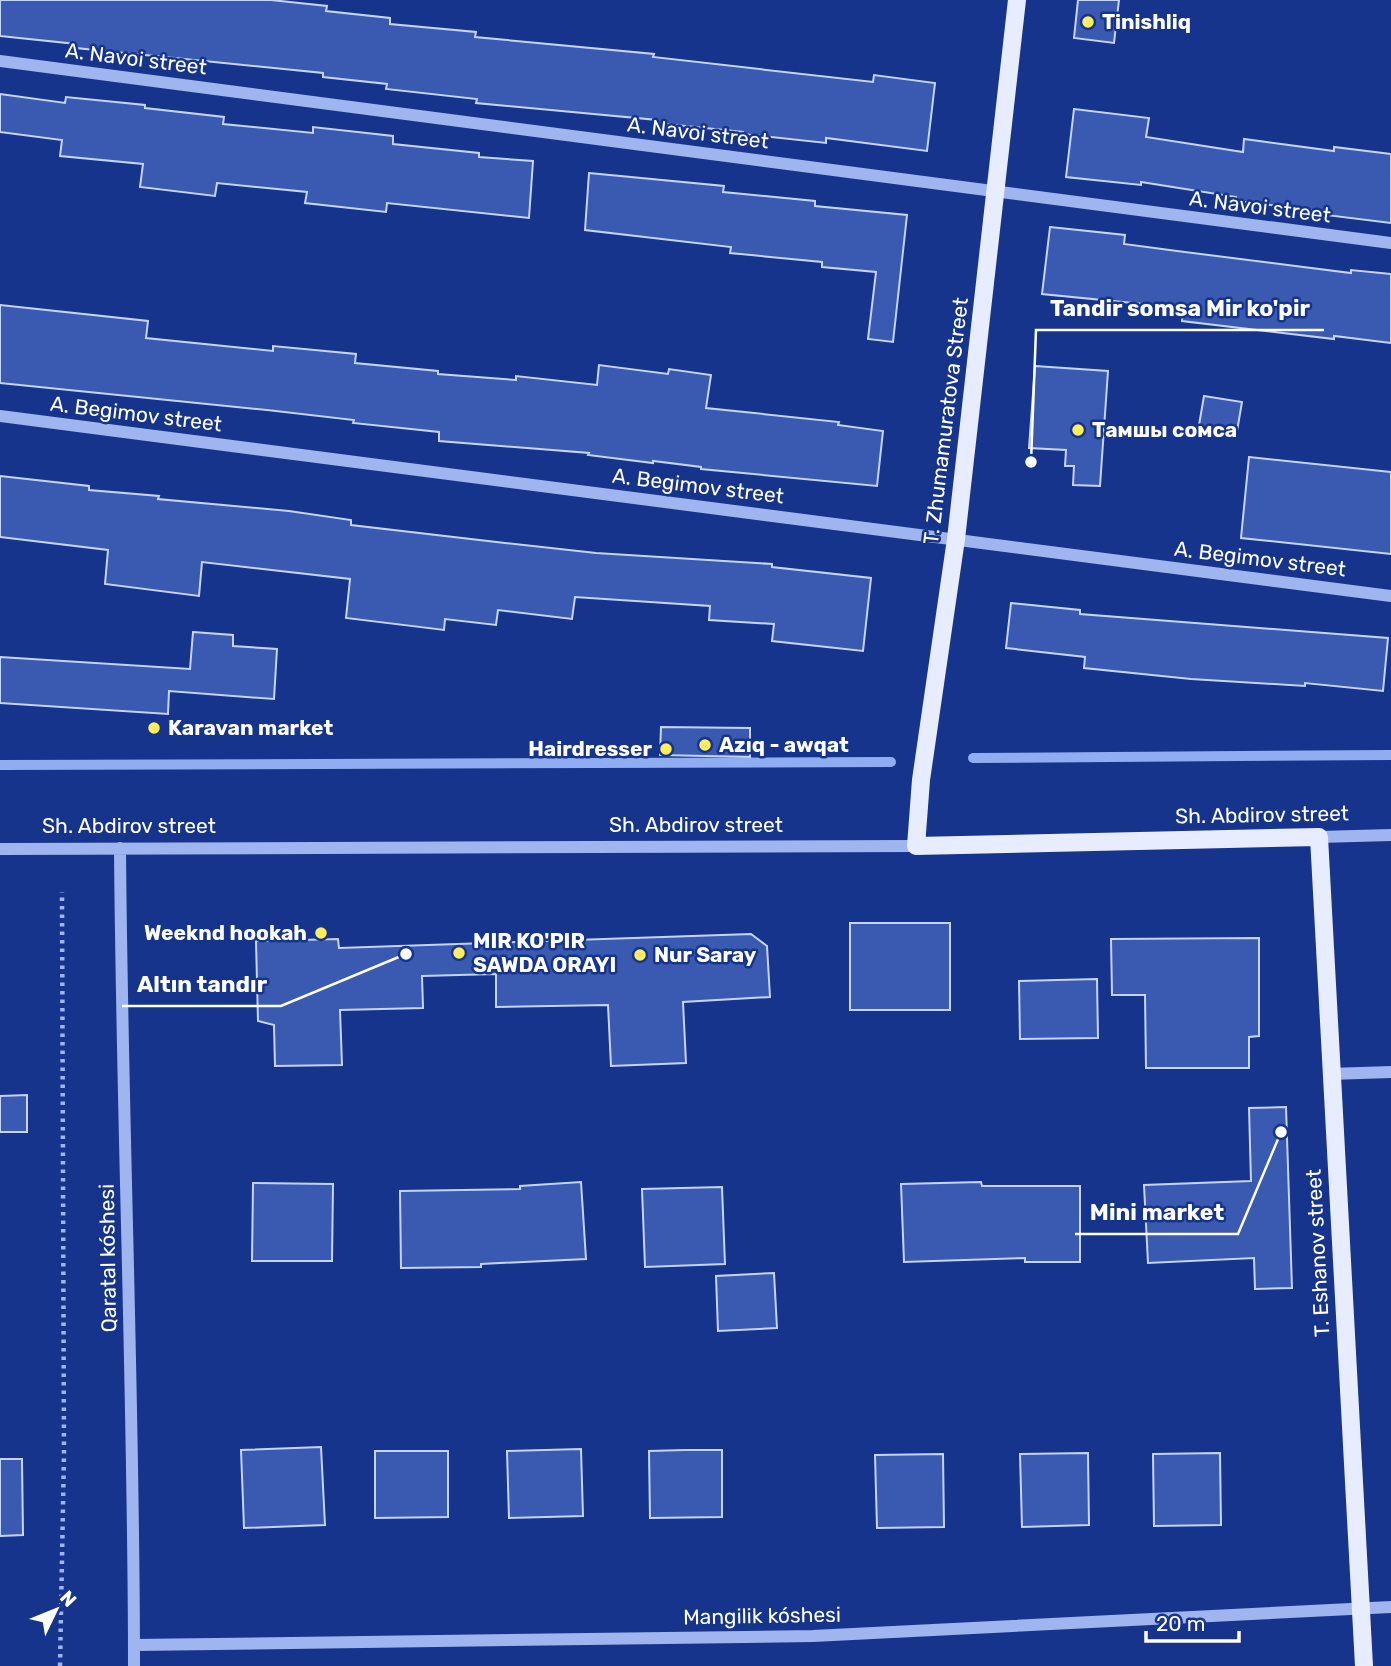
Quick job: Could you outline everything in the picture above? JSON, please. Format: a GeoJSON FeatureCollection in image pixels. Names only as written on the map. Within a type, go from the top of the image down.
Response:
{"type":"FeatureCollection","features":[{"type":"Feature","properties":{"kind":"main road","name":"T. Zhumamuratova Street"},"geometry":{"type":"LineString","coordinates":[[916,846],[921,780],[956,538],[1017,0]]}},
{"type":"Feature","properties":{"kind":"main road","name":"Sh. Abdirov street"},"geometry":{"type":"LineString","coordinates":[[916,846],[1319,837]]}},
{"type":"Feature","properties":{"kind":"main road","name":"T. Eshanov street"},"geometry":{"type":"LineString","coordinates":[[1319,837],[1364,1666]]}},
{"type":"Feature","properties":{"kind":"street","name":"A. Navoi street"},"geometry":{"type":"LineString","coordinates":[[0,61],[1391,243]]}},
{"type":"Feature","properties":{"kind":"street","name":"A. Begimov street"},"geometry":{"type":"LineString","coordinates":[[0,416],[1391,596]]}},
{"type":"Feature","properties":{"kind":"street","name":"Sh. Abdirov street"},"geometry":{"type":"LineString","coordinates":[[1319,837],[1391,835]]}},
{"type":"Feature","properties":{"kind":"street","name":"Sh. Abdirov street"},"geometry":{"type":"LineString","coordinates":[[0,849],[916,846]]}},
{"type":"Feature","properties":{"kind":"street","name":"Qaratal kóshesi"},"geometry":{"type":"LineString","coordinates":[[120,849],[133,1457],[134,1666]]}},
{"type":"Feature","properties":{"kind":"street"},"geometry":{"type":"LineString","coordinates":[[1330,1074],[1391,1072]]}},
{"type":"Feature","properties":{"kind":"street","name":"Mangilik kóshesi"},"geometry":{"type":"LineString","coordinates":[[134,1645],[813,1636],[1391,1607]]}},
{"type":"Feature","properties":{"kind":"path"},"geometry":{"type":"LineString","coordinates":[[60,1666],[64,1454],[62,892]]}},
{"type":"Feature","properties":{"kind":"building"},"geometry":{"type":"Polygon","coordinates":[[[0,0],[271,0],[327,6],[326,11],[390,18],[390,24],[476,32],[475,37],[654,54],[653,57],[873,82],[874,75],[935,83],[927,151],[826,138],[826,143],[656,123],[657,120],[476,103],[477,99],[386,89],[387,84],[323,77],[323,73],[76,48],[76,44],[0,36],[0,0]]]}},
{"type":"Feature","properties":{"kind":"building"},"geometry":{"type":"Polygon","coordinates":[[[1078,0],[1119,0],[1114,43],[1074,38],[1078,0]]]}},
{"type":"Feature","properties":{"kind":"building"},"geometry":{"type":"Polygon","coordinates":[[[0,94],[65,103],[66,97],[145,105],[145,108],[224,117],[223,124],[313,133],[313,127],[393,136],[393,144],[479,153],[479,157],[533,161],[529,218],[387,203],[386,212],[305,203],[307,192],[217,183],[215,196],[140,187],[143,164],[60,156],[62,140],[0,132],[0,94]]]}},
{"type":"Feature","properties":{"kind":"building"},"geometry":{"type":"Polygon","coordinates":[[[1074,109],[1149,118],[1146,137],[1243,152],[1244,139],[1334,151],[1334,147],[1391,154],[1391,223],[1236,201],[1236,197],[1141,182],[1141,185],[1066,177],[1074,109]]]}},
{"type":"Feature","properties":{"kind":"building"},"geometry":{"type":"Polygon","coordinates":[[[589,173],[724,186],[723,192],[815,201],[815,206],[907,215],[893,342],[868,339],[876,272],[822,267],[822,262],[730,253],[731,247],[585,230],[589,173]]]}},
{"type":"Feature","properties":{"kind":"building"},"geometry":{"type":"Polygon","coordinates":[[[1050,227],[1125,235],[1124,244],[1351,273],[1351,270],[1391,274],[1391,343],[1182,321],[1183,308],[1042,294],[1050,227]]]}},
{"type":"Feature","properties":{"kind":"building"},"geometry":{"type":"Polygon","coordinates":[[[0,305],[148,321],[146,338],[273,351],[273,346],[356,354],[355,363],[438,371],[438,374],[516,380],[516,376],[597,385],[599,365],[668,374],[669,369],[711,375],[706,408],[839,422],[838,425],[883,431],[877,486],[701,469],[588,455],[589,453],[439,441],[439,432],[353,423],[354,420],[0,383],[0,305]]]}},
{"type":"Feature","properties":{"kind":"building"},"geometry":{"type":"Polygon","coordinates":[[[1035,366],[1108,371],[1100,486],[1073,485],[1074,466],[1065,466],[1066,450],[1029,448],[1035,366]]]}},
{"type":"Feature","properties":{"kind":"building"},"geometry":{"type":"Polygon","coordinates":[[[1204,396],[1242,402],[1236,437],[1198,431],[1204,396]]]}},
{"type":"Feature","properties":{"kind":"building"},"geometry":{"type":"Polygon","coordinates":[[[1249,457],[1391,472],[1391,554],[1241,538],[1249,457]]]}},
{"type":"Feature","properties":{"kind":"building"},"geometry":{"type":"Polygon","coordinates":[[[0,476],[89,486],[89,490],[159,496],[158,499],[289,511],[351,520],[351,525],[596,553],[772,564],[772,567],[871,578],[863,651],[772,641],[774,624],[709,620],[710,606],[575,597],[572,619],[498,610],[496,625],[445,619],[444,630],[346,618],[350,579],[202,562],[199,596],[105,584],[108,550],[0,537],[0,476]]]}},
{"type":"Feature","properties":{"kind":"building"},"geometry":{"type":"Polygon","coordinates":[[[1011,603],[1080,610],[1080,614],[1388,638],[1383,691],[1305,683],[1305,686],[1191,679],[1084,668],[1085,657],[1006,648],[1011,603]]]}},
{"type":"Feature","properties":{"kind":"building"},"geometry":{"type":"Polygon","coordinates":[[[193,632],[233,635],[233,646],[277,649],[274,699],[169,691],[168,714],[0,703],[0,657],[190,669],[193,632]]]}},
{"type":"Feature","properties":{"kind":"building"},"geometry":{"type":"Polygon","coordinates":[[[661,727],[750,728],[750,757],[660,755],[661,727]]]}},
{"type":"Feature","properties":{"kind":"building"},"geometry":{"type":"Polygon","coordinates":[[[850,923],[950,923],[950,1010],[850,1010],[850,923]]]}},
{"type":"Feature","properties":{"kind":"building"},"geometry":{"type":"Polygon","coordinates":[[[751,934],[767,946],[770,997],[683,1002],[686,1063],[611,1066],[608,1005],[496,1007],[496,974],[422,976],[423,1008],[340,1010],[342,1065],[275,1066],[274,1025],[258,1021],[256,941],[338,939],[339,948],[751,934]]]}},
{"type":"Feature","properties":{"kind":"building"},"geometry":{"type":"Polygon","coordinates":[[[1259,938],[1259,1036],[1249,1037],[1249,1068],[1146,1068],[1145,995],[1112,995],[1111,939],[1259,938]]]}},
{"type":"Feature","properties":{"kind":"building"},"geometry":{"type":"Polygon","coordinates":[[[1097,979],[1098,1038],[1020,1039],[1019,981],[1097,979]]]}},
{"type":"Feature","properties":{"kind":"building"},"geometry":{"type":"Polygon","coordinates":[[[27,1095],[27,1132],[0,1132],[0,1096],[27,1095]]]}},
{"type":"Feature","properties":{"kind":"building"},"geometry":{"type":"Polygon","coordinates":[[[1286,1107],[1292,1288],[1255,1289],[1254,1258],[1148,1263],[1144,1185],[1251,1181],[1249,1108],[1286,1107]]]}},
{"type":"Feature","properties":{"kind":"building"},"geometry":{"type":"Polygon","coordinates":[[[581,1182],[586,1259],[481,1264],[481,1267],[401,1268],[400,1191],[520,1189],[520,1186],[581,1182]]]}},
{"type":"Feature","properties":{"kind":"building"},"geometry":{"type":"Polygon","coordinates":[[[981,1182],[982,1186],[1080,1186],[1080,1262],[1025,1262],[1025,1258],[904,1262],[901,1184],[981,1182]]]}},
{"type":"Feature","properties":{"kind":"building"},"geometry":{"type":"Polygon","coordinates":[[[253,1183],[333,1184],[332,1261],[252,1261],[253,1183]]]}},
{"type":"Feature","properties":{"kind":"building"},"geometry":{"type":"Polygon","coordinates":[[[722,1187],[725,1264],[645,1267],[642,1189],[722,1187]]]}},
{"type":"Feature","properties":{"kind":"building"},"geometry":{"type":"Polygon","coordinates":[[[774,1273],[777,1328],[718,1331],[716,1276],[774,1273]]]}},
{"type":"Feature","properties":{"kind":"building"},"geometry":{"type":"Polygon","coordinates":[[[321,1447],[325,1525],[244,1528],[241,1450],[321,1447]]]}},
{"type":"Feature","properties":{"kind":"building"},"geometry":{"type":"Polygon","coordinates":[[[581,1449],[583,1516],[509,1518],[507,1451],[581,1449]]]}},
{"type":"Feature","properties":{"kind":"building"},"geometry":{"type":"Polygon","coordinates":[[[722,1450],[722,1517],[650,1518],[649,1451],[722,1450]]]}},
{"type":"Feature","properties":{"kind":"building"},"geometry":{"type":"Polygon","coordinates":[[[375,1451],[448,1451],[448,1517],[375,1518],[375,1451]]]}},
{"type":"Feature","properties":{"kind":"building"},"geometry":{"type":"Polygon","coordinates":[[[1088,1453],[1089,1525],[1022,1527],[1020,1454],[1088,1453]]]}},
{"type":"Feature","properties":{"kind":"building"},"geometry":{"type":"Polygon","coordinates":[[[1220,1453],[1221,1525],[1154,1526],[1153,1454],[1220,1453]]]}},
{"type":"Feature","properties":{"kind":"building"},"geometry":{"type":"Polygon","coordinates":[[[943,1454],[944,1527],[877,1528],[875,1455],[943,1454]]]}},
{"type":"Feature","properties":{"kind":"building"},"geometry":{"type":"Polygon","coordinates":[[[0,1459],[22,1459],[23,1535],[0,1536],[0,1459]]]}},
{"type":"Feature","properties":{"kind":"waterway"},"geometry":{"type":"LineString","coordinates":[[973,758],[1391,755]]}},
{"type":"Feature","properties":{"kind":"waterway"},"geometry":{"type":"LineString","coordinates":[[0,765],[891,762]]}},
{"type":"Feature","properties":{"kind":"place","name":"Tinishliq"},"geometry":{"type":"Point","coordinates":[1088,22]}},
{"type":"Feature","properties":{"kind":"place","name":"Тамшы сомса"},"geometry":{"type":"Point","coordinates":[1078,430]}},
{"type":"Feature","properties":{"kind":"place","name":"Tandir somsa Mir ko'pir"},"geometry":{"type":"Point","coordinates":[1031,462]}},
{"type":"Feature","properties":{"kind":"place","name":"Karavan market"},"geometry":{"type":"Point","coordinates":[154,728]}},
{"type":"Feature","properties":{"kind":"place","name":"Azıq - awqat"},"geometry":{"type":"Point","coordinates":[705,745]}},
{"type":"Feature","properties":{"kind":"place","name":"Hairdresser"},"geometry":{"type":"Point","coordinates":[666,749]}},
{"type":"Feature","properties":{"kind":"place","name":"Weeknd hookah"},"geometry":{"type":"Point","coordinates":[321,933]}},
{"type":"Feature","properties":{"kind":"place","name":"MIR KO'PIR SAWDA ORAYI"},"geometry":{"type":"Point","coordinates":[459,953]}},
{"type":"Feature","properties":{"kind":"place","name":"Altın tandır"},"geometry":{"type":"Point","coordinates":[406,954]}},
{"type":"Feature","properties":{"kind":"place","name":"Nur Saray"},"geometry":{"type":"Point","coordinates":[640,955]}},
{"type":"Feature","properties":{"kind":"place","name":"Mini market"},"geometry":{"type":"Point","coordinates":[1281,1132]}}]}
